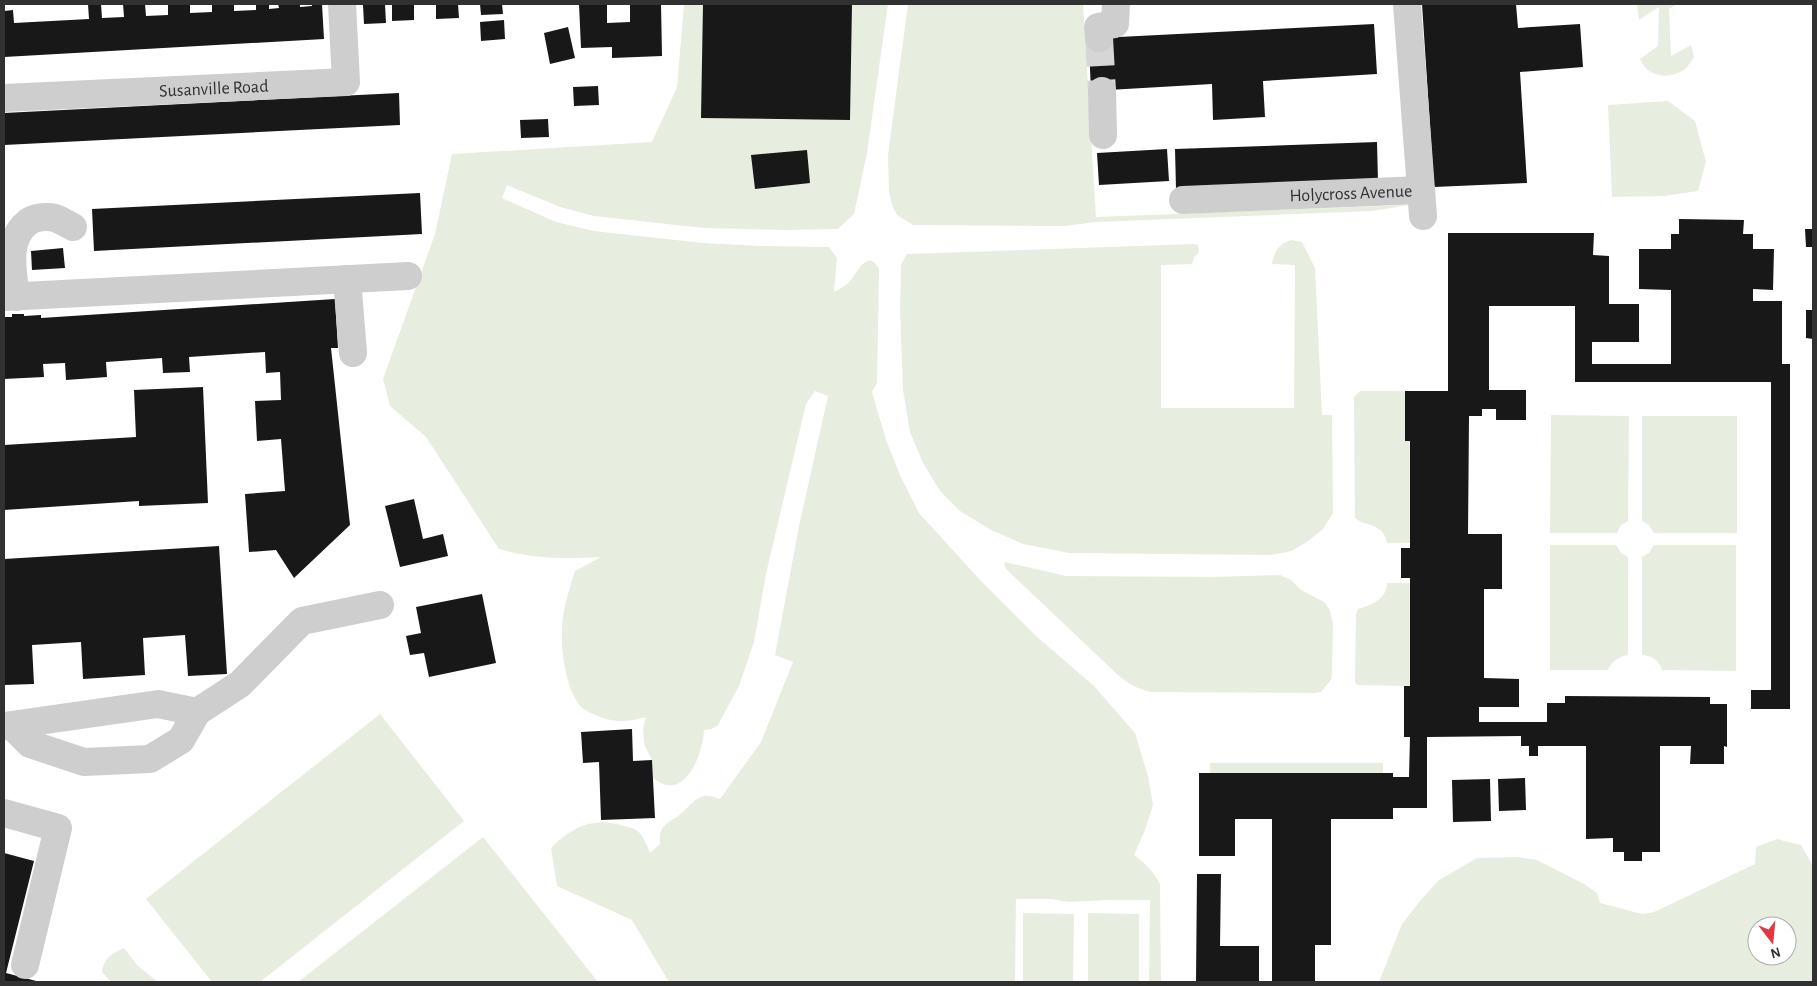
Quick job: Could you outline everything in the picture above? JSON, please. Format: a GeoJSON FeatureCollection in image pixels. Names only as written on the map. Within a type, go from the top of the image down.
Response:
{"type":"FeatureCollection","features":[{"type":"Feature","properties":{"kind":"street","name":"Susanville Road"},"geometry":{"type":"LineString","coordinates":[[4,98],[346,82],[342,4]]}},
{"type":"Feature","properties":{"kind":"street"},"geometry":{"type":"LineString","coordinates":[[1099,38],[1098,26],[1115,24],[1116,4]]}},
{"type":"Feature","properties":{"kind":"street","name":"Holycross Avenue"},"geometry":{"type":"LineString","coordinates":[[1183,200],[1422,203],[1407,4]]}},
{"type":"Feature","properties":{"kind":"street"},"geometry":{"type":"LineString","coordinates":[[1102,90],[1102,135]]}},
{"type":"Feature","properties":{"kind":"street"},"geometry":{"type":"LineString","coordinates":[[73,227],[54,218],[35,218],[26,224],[15,238],[10,297],[408,276]]}},
{"type":"Feature","properties":{"kind":"street"},"geometry":{"type":"LineString","coordinates":[[347,279],[353,353]]}},
{"type":"Feature","properties":{"kind":"street"},"geometry":{"type":"LineString","coordinates":[[8,726],[30,744],[84,762],[150,759],[181,740],[197,712],[240,684],[302,621],[380,605]]}},
{"type":"Feature","properties":{"kind":"street"},"geometry":{"type":"LineString","coordinates":[[8,726],[158,704],[197,712]]}},
{"type":"Feature","properties":{"kind":"street"},"geometry":{"type":"LineString","coordinates":[[4,813],[58,828],[25,965]]}},
{"type":"Feature","properties":{"kind":"shaded area"},"geometry":{"type":"Polygon","coordinates":[[[684,4],[888,4],[867,153],[854,214],[838,229],[704,228],[594,216],[560,207],[507,185],[502,198],[556,222],[594,231],[703,243],[829,247],[837,258],[834,292],[849,282],[864,263],[871,261],[875,263],[879,269],[877,383],[872,392],[886,440],[900,475],[919,513],[981,581],[1036,636],[1094,686],[1135,733],[1148,776],[1153,805],[1134,855],[1155,875],[1160,884],[1161,982],[1149,982],[1150,900],[1068,902],[1051,899],[1016,899],[1015,982],[669,982],[632,920],[557,886],[551,848],[566,835],[591,823],[601,822],[621,825],[633,828],[641,834],[650,853],[660,844],[661,832],[666,824],[683,812],[694,801],[706,796],[720,799],[761,742],[793,662],[775,655],[799,526],[828,396],[815,391],[806,404],[766,574],[754,642],[739,686],[718,725],[712,729],[704,730],[700,752],[690,773],[682,781],[674,785],[664,784],[653,778],[652,760],[644,744],[643,729],[646,717],[618,721],[605,719],[591,713],[581,707],[568,681],[562,640],[562,623],[566,601],[575,571],[601,557],[575,558],[524,555],[499,549],[426,437],[390,406],[383,379],[435,234],[452,154],[652,142],[677,87],[684,4]]]}},
{"type":"Feature","properties":{"kind":"shaded area"},"geometry":{"type":"Polygon","coordinates":[[[908,4],[1083,4],[1096,217],[1410,205],[1372,211],[1097,222],[1063,226],[913,225],[897,215],[892,205],[889,191],[888,155],[908,4]]]}},
{"type":"Feature","properties":{"kind":"shaded area"},"geometry":{"type":"Polygon","coordinates":[[[1637,4],[1677,4],[1669,9],[1671,56],[1691,45],[1694,57],[1684,70],[1665,76],[1653,73],[1643,65],[1640,59],[1658,46],[1659,7],[1639,20],[1637,4]]]}},
{"type":"Feature","properties":{"kind":"shaded area"},"geometry":{"type":"Polygon","coordinates":[[[1668,101],[1695,121],[1706,162],[1698,191],[1664,196],[1612,197],[1608,105],[1668,101]]]}},
{"type":"Feature","properties":{"kind":"shaded area"},"geometry":{"type":"Polygon","coordinates":[[[1291,240],[1302,242],[1315,268],[1322,415],[1332,415],[1333,513],[1323,529],[1308,541],[1292,551],[1271,555],[1069,553],[1023,544],[991,530],[960,511],[940,491],[923,463],[910,432],[903,390],[900,309],[901,264],[907,254],[1198,245],[1198,254],[1194,257],[1192,264],[1161,265],[1161,408],[1294,408],[1295,265],[1272,264],[1278,249],[1291,240]]]}},
{"type":"Feature","properties":{"kind":"shaded area"},"geometry":{"type":"Polygon","coordinates":[[[1360,391],[1405,391],[1410,441],[1410,543],[1387,543],[1385,536],[1378,528],[1355,518],[1354,397],[1360,391]]]}},
{"type":"Feature","properties":{"kind":"shaded area"},"geometry":{"type":"Polygon","coordinates":[[[1551,415],[1629,416],[1628,521],[1621,525],[1617,533],[1550,533],[1551,415]]]}},
{"type":"Feature","properties":{"kind":"shaded area"},"geometry":{"type":"Polygon","coordinates":[[[1642,416],[1737,416],[1737,533],[1654,533],[1649,525],[1642,521],[1642,416]]]}},
{"type":"Feature","properties":{"kind":"shaded area"},"geometry":{"type":"Polygon","coordinates":[[[1550,545],[1616,545],[1621,553],[1628,557],[1628,655],[1616,660],[1608,670],[1550,670],[1550,545]]]}},
{"type":"Feature","properties":{"kind":"shaded area"},"geometry":{"type":"Polygon","coordinates":[[[1654,545],[1736,545],[1736,671],[1662,670],[1655,659],[1642,655],[1642,557],[1649,553],[1654,545]]]}},
{"type":"Feature","properties":{"kind":"shaded area"},"geometry":{"type":"Polygon","coordinates":[[[1005,562],[1066,576],[1213,577],[1280,575],[1291,580],[1301,590],[1324,602],[1330,610],[1333,624],[1331,680],[1321,692],[1314,693],[1151,692],[1142,689],[1129,684],[1118,675],[1006,569],[1005,562]]]}},
{"type":"Feature","properties":{"kind":"shaded area"},"geometry":{"type":"Polygon","coordinates":[[[1387,583],[1410,583],[1410,686],[1358,685],[1355,683],[1356,614],[1358,609],[1373,603],[1381,597],[1387,583]]]}},
{"type":"Feature","properties":{"kind":"shaded area"},"geometry":{"type":"Polygon","coordinates":[[[380,714],[464,821],[260,982],[212,982],[146,899],[380,714]]]}},
{"type":"Feature","properties":{"kind":"shaded area"},"geometry":{"type":"Polygon","coordinates":[[[1210,763],[1383,763],[1383,773],[1210,773],[1210,763]]]}},
{"type":"Feature","properties":{"kind":"shaded area"},"geometry":{"type":"Polygon","coordinates":[[[483,837],[598,982],[298,982],[483,837]]]}},
{"type":"Feature","properties":{"kind":"shaded area"},"geometry":{"type":"Polygon","coordinates":[[[1777,839],[1801,845],[1813,866],[1813,982],[1379,982],[1402,924],[1420,901],[1439,880],[1477,858],[1517,857],[1537,860],[1584,884],[1597,893],[1600,903],[1642,914],[1654,912],[1755,864],[1756,847],[1777,839]]]}},
{"type":"Feature","properties":{"kind":"shaded area"},"geometry":{"type":"Polygon","coordinates":[[[1023,913],[1074,914],[1073,982],[1023,982],[1023,913]]]}},
{"type":"Feature","properties":{"kind":"shaded area"},"geometry":{"type":"Polygon","coordinates":[[[1088,913],[1139,914],[1139,982],[1088,982],[1088,913]]]}},
{"type":"Feature","properties":{"kind":"shaded area"},"geometry":{"type":"Polygon","coordinates":[[[124,948],[138,966],[158,982],[111,982],[102,972],[105,963],[112,954],[124,948]]]}},
{"type":"Feature","properties":{"kind":"building"},"geometry":{"type":"Polygon","coordinates":[[[88,4],[101,4],[102,18],[124,17],[123,4],[145,4],[146,16],[168,15],[168,4],[190,4],[190,13],[212,12],[212,4],[234,4],[234,11],[256,10],[256,4],[269,4],[269,9],[279,8],[278,4],[300,4],[300,7],[322,4],[324,39],[4,57],[4,11],[13,10],[14,23],[89,19],[88,4]]]}},
{"type":"Feature","properties":{"kind":"building"},"geometry":{"type":"Polygon","coordinates":[[[385,4],[386,23],[364,24],[363,5],[385,4]]]}},
{"type":"Feature","properties":{"kind":"building"},"geometry":{"type":"Polygon","coordinates":[[[392,4],[414,4],[414,20],[392,21],[392,4]]]}},
{"type":"Feature","properties":{"kind":"building"},"geometry":{"type":"Polygon","coordinates":[[[436,4],[458,4],[459,18],[436,19],[436,4]]]}},
{"type":"Feature","properties":{"kind":"building"},"geometry":{"type":"Polygon","coordinates":[[[480,4],[502,4],[503,14],[481,15],[480,4]]]}},
{"type":"Feature","properties":{"kind":"building"},"geometry":{"type":"Polygon","coordinates":[[[579,4],[607,4],[607,23],[630,22],[630,4],[661,4],[662,56],[612,58],[612,47],[581,48],[579,4]]]}},
{"type":"Feature","properties":{"kind":"building"},"geometry":{"type":"Polygon","coordinates":[[[703,4],[852,4],[850,120],[701,118],[703,4]]]}},
{"type":"Feature","properties":{"kind":"building"},"geometry":{"type":"Polygon","coordinates":[[[1422,4],[1516,4],[1518,28],[1580,24],[1583,67],[1520,72],[1527,183],[1434,187],[1422,4]]]}},
{"type":"Feature","properties":{"kind":"building"},"geometry":{"type":"Polygon","coordinates":[[[504,20],[505,39],[481,41],[480,22],[504,20]]]}},
{"type":"Feature","properties":{"kind":"building"},"geometry":{"type":"Polygon","coordinates":[[[1374,24],[1377,74],[1263,81],[1265,117],[1213,120],[1212,84],[1091,91],[1089,47],[1094,48],[1099,38],[1374,24]]]}},
{"type":"Feature","properties":{"kind":"building"},"geometry":{"type":"Polygon","coordinates":[[[568,27],[575,58],[550,64],[544,33],[568,27]]]}},
{"type":"Feature","properties":{"kind":"building"},"geometry":{"type":"Polygon","coordinates":[[[598,86],[599,105],[574,106],[573,87],[598,86]]]}},
{"type":"Feature","properties":{"kind":"building"},"geometry":{"type":"Polygon","coordinates":[[[399,93],[400,125],[4,145],[4,113],[399,93]]]}},
{"type":"Feature","properties":{"kind":"building"},"geometry":{"type":"Polygon","coordinates":[[[548,119],[549,137],[521,138],[520,120],[548,119]]]}},
{"type":"Feature","properties":{"kind":"building"},"geometry":{"type":"Polygon","coordinates":[[[1377,142],[1378,182],[1176,189],[1175,149],[1377,142]]]}},
{"type":"Feature","properties":{"kind":"building"},"geometry":{"type":"Polygon","coordinates":[[[1167,149],[1169,181],[1099,185],[1097,153],[1167,149]]]}},
{"type":"Feature","properties":{"kind":"building"},"geometry":{"type":"Polygon","coordinates":[[[807,150],[810,183],[755,189],[751,155],[807,150]]]}},
{"type":"Feature","properties":{"kind":"building"},"geometry":{"type":"Polygon","coordinates":[[[420,193],[422,234],[94,251],[92,209],[420,193]]]}},
{"type":"Feature","properties":{"kind":"building"},"geometry":{"type":"Polygon","coordinates":[[[1679,219],[1744,220],[1743,234],[1753,234],[1753,249],[1774,249],[1773,290],[1753,289],[1753,301],[1782,301],[1782,364],[1790,364],[1790,709],[1751,709],[1751,690],[1771,690],[1771,382],[1575,382],[1575,306],[1489,306],[1489,390],[1526,390],[1526,420],[1496,420],[1496,409],[1482,409],[1482,416],[1469,416],[1468,534],[1502,534],[1502,589],[1484,589],[1484,678],[1519,679],[1519,707],[1479,707],[1479,722],[1547,722],[1547,703],[1565,703],[1565,696],[1710,697],[1710,704],[1727,704],[1727,747],[1724,746],[1724,764],[1690,764],[1691,746],[1660,746],[1660,852],[1642,852],[1642,861],[1624,861],[1624,852],[1613,852],[1613,838],[1586,839],[1586,746],[1538,746],[1538,756],[1529,756],[1529,746],[1521,746],[1521,736],[1427,737],[1427,808],[1393,808],[1393,819],[1331,819],[1331,945],[1315,945],[1315,982],[1272,982],[1272,819],[1235,819],[1235,856],[1199,856],[1199,773],[1393,773],[1393,777],[1409,777],[1410,737],[1404,737],[1404,686],[1410,686],[1410,578],[1401,578],[1401,548],[1410,548],[1410,441],[1405,441],[1405,391],[1448,391],[1448,233],[1594,233],[1593,255],[1609,256],[1609,304],[1639,304],[1639,342],[1592,342],[1592,364],[1671,364],[1671,290],[1639,289],[1639,249],[1671,249],[1671,234],[1679,234],[1679,219]]]}},
{"type":"Feature","properties":{"kind":"building"},"geometry":{"type":"Polygon","coordinates":[[[1805,229],[1813,229],[1813,247],[1806,247],[1805,229]]]}},
{"type":"Feature","properties":{"kind":"building"},"geometry":{"type":"Polygon","coordinates":[[[63,248],[65,268],[32,270],[31,251],[63,248]]]}},
{"type":"Feature","properties":{"kind":"building"},"geometry":{"type":"Polygon","coordinates":[[[335,299],[338,348],[331,348],[350,525],[294,578],[276,550],[249,552],[245,494],[285,491],[281,439],[257,441],[255,401],[281,400],[280,372],[266,373],[265,352],[189,357],[190,372],[163,373],[162,358],[106,362],[107,377],[66,380],[65,363],[43,364],[44,377],[4,379],[4,317],[12,317],[12,314],[24,314],[24,316],[41,315],[41,318],[335,299]]]}},
{"type":"Feature","properties":{"kind":"building"},"geometry":{"type":"Polygon","coordinates":[[[1806,310],[1813,310],[1813,339],[1806,338],[1806,310]]]}},
{"type":"Feature","properties":{"kind":"building"},"geometry":{"type":"Polygon","coordinates":[[[203,387],[208,503],[139,506],[139,501],[4,510],[4,445],[136,437],[134,390],[203,387]]]}},
{"type":"Feature","properties":{"kind":"building"},"geometry":{"type":"Polygon","coordinates":[[[414,499],[423,539],[443,534],[448,556],[400,567],[385,506],[414,499]]]}},
{"type":"Feature","properties":{"kind":"building"},"geometry":{"type":"Polygon","coordinates":[[[219,546],[227,674],[188,676],[185,635],[143,638],[145,675],[83,679],[81,642],[32,645],[34,684],[4,685],[4,559],[219,546]]]}},
{"type":"Feature","properties":{"kind":"building"},"geometry":{"type":"Polygon","coordinates":[[[482,594],[496,663],[429,677],[424,653],[410,655],[406,636],[421,633],[416,607],[482,594]]]}},
{"type":"Feature","properties":{"kind":"building"},"geometry":{"type":"Polygon","coordinates":[[[632,729],[633,761],[652,760],[655,818],[601,820],[599,762],[583,763],[581,732],[632,729]]]}},
{"type":"Feature","properties":{"kind":"building"},"geometry":{"type":"Polygon","coordinates":[[[1525,778],[1526,810],[1499,811],[1498,779],[1525,778]]]}},
{"type":"Feature","properties":{"kind":"building"},"geometry":{"type":"Polygon","coordinates":[[[1490,779],[1491,821],[1453,822],[1452,780],[1490,779]]]}},
{"type":"Feature","properties":{"kind":"building"},"geometry":{"type":"Polygon","coordinates":[[[4,853],[34,861],[6,973],[40,982],[4,982],[4,853]]]}},
{"type":"Feature","properties":{"kind":"building"},"geometry":{"type":"Polygon","coordinates":[[[1197,874],[1221,874],[1220,946],[1259,946],[1259,982],[1196,982],[1197,874]]]}},
{"type":"Feature","properties":{"kind":"tunnel"},"geometry":{"type":"LineString","coordinates":[[1099,38],[1102,91]]}}]}
